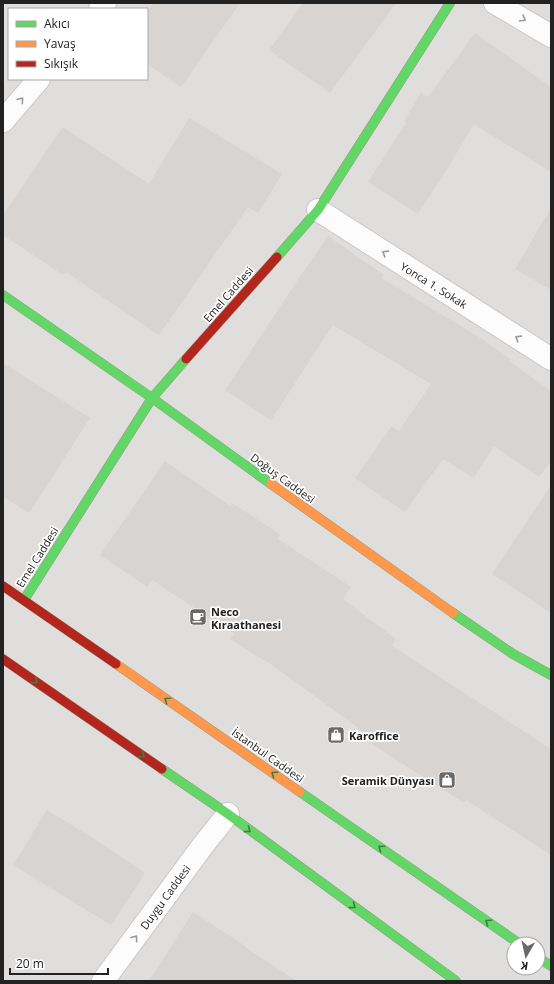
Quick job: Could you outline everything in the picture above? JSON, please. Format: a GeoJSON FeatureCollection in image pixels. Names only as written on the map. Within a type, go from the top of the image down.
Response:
{"type":"FeatureCollection","features":[{"type":"Feature","properties":{"kind":"main road","name":"Emel Caddesi"},"geometry":{"type":"LineString","coordinates":[[24,600],[152,398],[318,210],[450,3]]}},
{"type":"Feature","properties":{"kind":"main road","name":"Doğuş Caddesi"},"geometry":{"type":"LineString","coordinates":[[3,295],[152,398],[325,523],[513,654],[551,675]]}},
{"type":"Feature","properties":{"kind":"main road","name":"İstanbul Caddesi"},"geometry":{"type":"LineString","coordinates":[[3,586],[508,936]]}},
{"type":"Feature","properties":{"kind":"main road"},"geometry":{"type":"LineString","coordinates":[[3,659],[228,814],[456,981]]}},
{"type":"Feature","properties":{"kind":"street"},"geometry":{"type":"LineString","coordinates":[[494,3],[551,36]]}},
{"type":"Feature","properties":{"kind":"street"},"geometry":{"type":"LineString","coordinates":[[3,121],[38,80]]}},
{"type":"Feature","properties":{"kind":"street","name":"Yonca 1. Sokak"},"geometry":{"type":"LineString","coordinates":[[318,210],[551,359]]}},
{"type":"Feature","properties":{"kind":"street","name":"Duygu Caddesi"},"geometry":{"type":"LineString","coordinates":[[103,981],[204,844],[228,814]]}},
{"type":"Feature","properties":{"kind":"shaded area"},"geometry":{"type":"Polygon","coordinates":[[[3,3],[551,3],[551,981],[3,981],[3,3]]]}},
{"type":"Feature","properties":{"kind":"building"},"geometry":{"type":"Polygon","coordinates":[[[154,3],[240,3],[181,87],[148,65],[148,11],[154,3]]]}},
{"type":"Feature","properties":{"kind":"building"},"geometry":{"type":"Polygon","coordinates":[[[303,3],[396,3],[330,93],[269,50],[303,3]]]}},
{"type":"Feature","properties":{"kind":"building"},"geometry":{"type":"Polygon","coordinates":[[[475,33],[551,87],[551,172],[474,124],[418,214],[368,182],[407,122],[404,121],[421,93],[428,97],[475,33]]]}},
{"type":"Feature","properties":{"kind":"building"},"geometry":{"type":"Polygon","coordinates":[[[189,118],[282,174],[258,213],[248,207],[159,335],[66,272],[63,275],[3,235],[3,215],[63,127],[149,184],[189,118]]]}},
{"type":"Feature","properties":{"kind":"building"},"geometry":{"type":"Polygon","coordinates":[[[551,208],[551,290],[515,269],[551,208]]]}},
{"type":"Feature","properties":{"kind":"building"},"geometry":{"type":"Polygon","coordinates":[[[328,236],[384,275],[381,278],[479,337],[510,359],[509,361],[551,391],[551,461],[539,477],[494,446],[474,478],[443,459],[405,512],[355,478],[392,426],[399,431],[431,384],[333,325],[271,420],[225,390],[328,236]]]}},
{"type":"Feature","properties":{"kind":"building"},"geometry":{"type":"Polygon","coordinates":[[[3,363],[90,418],[29,513],[3,497],[3,363]]]}},
{"type":"Feature","properties":{"kind":"building"},"geometry":{"type":"Polygon","coordinates":[[[165,461],[230,506],[232,503],[281,535],[278,539],[351,587],[343,599],[396,639],[392,646],[551,749],[551,855],[466,800],[464,803],[369,742],[372,738],[275,667],[230,639],[234,634],[152,580],[147,587],[100,555],[165,461]]]}},
{"type":"Feature","properties":{"kind":"building"},"geometry":{"type":"Polygon","coordinates":[[[551,485],[551,613],[492,574],[551,485]]]}},
{"type":"Feature","properties":{"kind":"building"},"geometry":{"type":"Polygon","coordinates":[[[47,810],[96,840],[145,873],[111,925],[13,865],[47,810]]]}},
{"type":"Feature","properties":{"kind":"building"},"geometry":{"type":"Polygon","coordinates":[[[193,912],[245,947],[297,981],[149,981],[193,912]]]}},
{"type":"Feature","properties":{"kind":"traffic: fast"},"geometry":{"type":"LineString","coordinates":[[277,257],[318,210],[450,3]]}},
{"type":"Feature","properties":{"kind":"traffic: fast"},"geometry":{"type":"LineString","coordinates":[[3,295],[152,398],[271,484]]}},
{"type":"Feature","properties":{"kind":"traffic: fast"},"geometry":{"type":"LineString","coordinates":[[24,600],[152,398],[186,359]]}},
{"type":"Feature","properties":{"kind":"traffic: fast"},"geometry":{"type":"LineString","coordinates":[[453,613],[513,654],[551,675]]}},
{"type":"Feature","properties":{"kind":"traffic: fast"},"geometry":{"type":"LineString","coordinates":[[162,769],[228,814],[456,981]]}},
{"type":"Feature","properties":{"kind":"traffic: fast"},"geometry":{"type":"LineString","coordinates":[[300,792],[508,936]]}},
{"type":"Feature","properties":{"kind":"traffic: fast"},"geometry":{"type":"LineString","coordinates":[[546,963],[551,966]]}},
{"type":"Feature","properties":{"kind":"traffic: slow"},"geometry":{"type":"LineString","coordinates":[[271,484],[453,613]]}},
{"type":"Feature","properties":{"kind":"traffic: slow"},"geometry":{"type":"LineString","coordinates":[[116,664],[300,792]]}},
{"type":"Feature","properties":{"kind":"traffic: jam"},"geometry":{"type":"LineString","coordinates":[[186,359],[277,257]]}},
{"type":"Feature","properties":{"kind":"traffic: jam"},"geometry":{"type":"LineString","coordinates":[[3,586],[116,664]]}},
{"type":"Feature","properties":{"kind":"traffic: jam"},"geometry":{"type":"LineString","coordinates":[[3,659],[162,769]]}},
{"type":"Feature","properties":{"kind":"place","name":"Neco Kıraathanesi"},"geometry":{"type":"Point","coordinates":[198,617]}},
{"type":"Feature","properties":{"kind":"place","name":"Karoffice"},"geometry":{"type":"Point","coordinates":[336,735]}},
{"type":"Feature","properties":{"kind":"place","name":"Seramik Dünyası"},"geometry":{"type":"Point","coordinates":[447,780]}}]}
